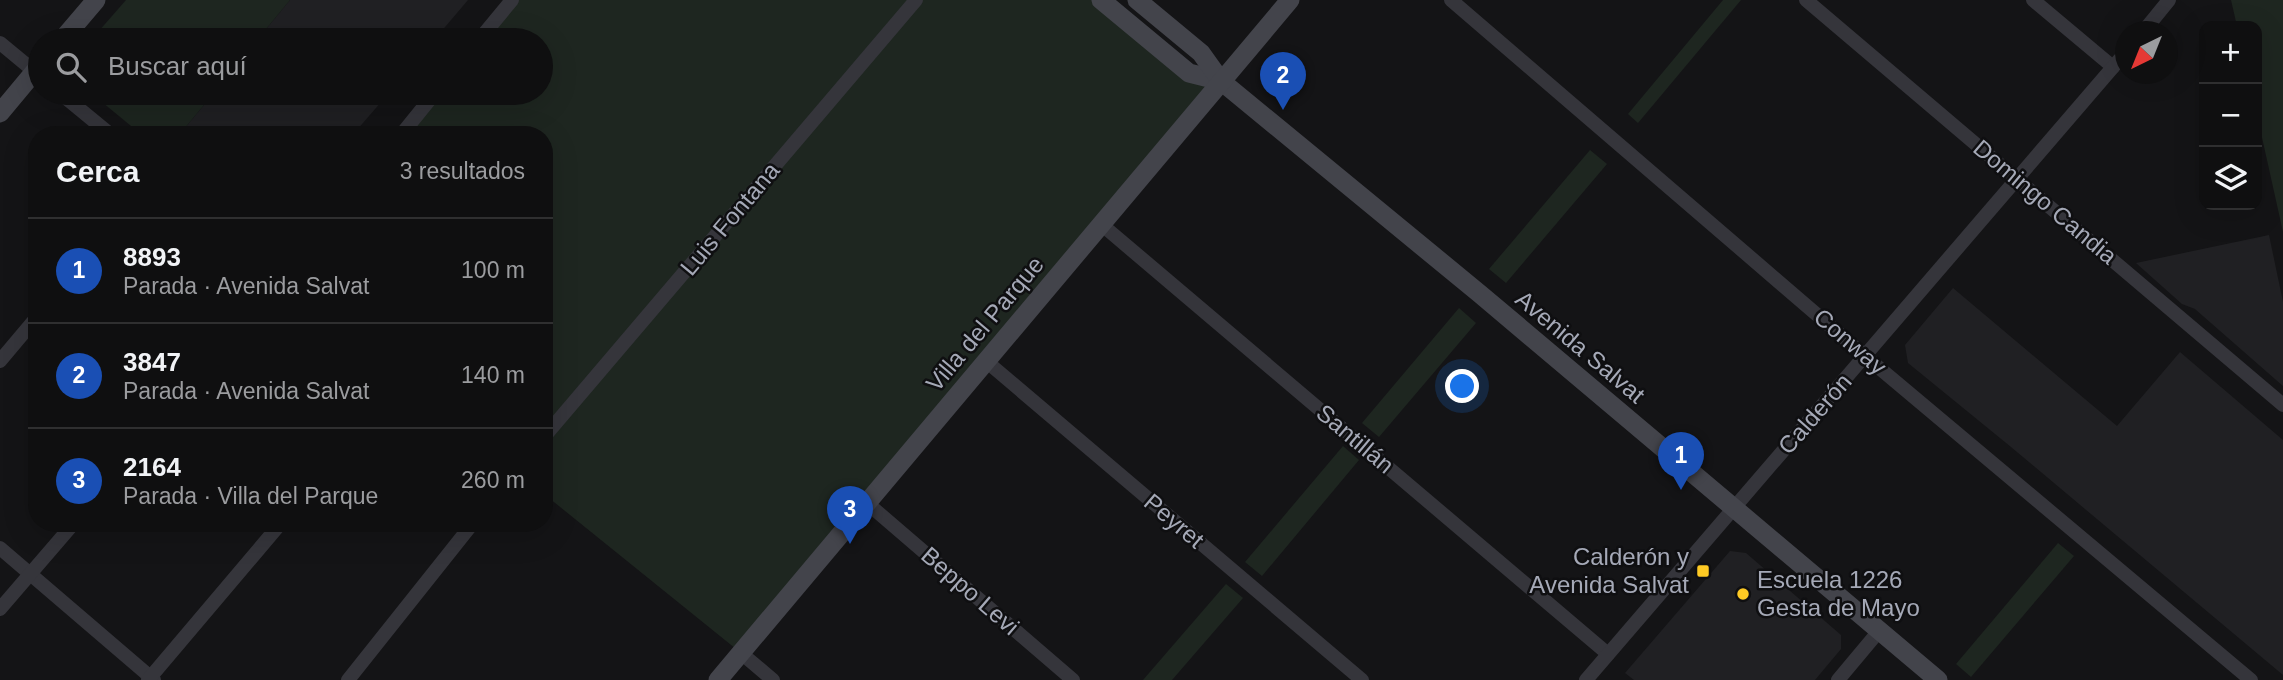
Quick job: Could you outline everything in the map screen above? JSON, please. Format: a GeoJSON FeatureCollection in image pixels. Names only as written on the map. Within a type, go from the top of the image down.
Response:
{"type":"FeatureCollection","features":[{"type":"Feature","properties":{"kind":"street"},"geometry":{"type":"LineString","coordinates":[[72,28],[96,0]]}},
{"type":"Feature","properties":{"kind":"street"},"geometry":{"type":"LineString","coordinates":[[489,28],[512,0]]}},
{"type":"Feature","properties":{"kind":"street","name":"Luis Fontana"},"geometry":{"type":"LineString","coordinates":[[553,426],[916,0]]}},
{"type":"Feature","properties":{"kind":"street","name":"Avenida Salvat"},"geometry":{"type":"LineString","coordinates":[[1101,0],[1189,73],[1221,81]]}},
{"type":"Feature","properties":{"kind":"street","name":"Avenida Salvat"},"geometry":{"type":"LineString","coordinates":[[1137,0],[1201,53],[1221,81],[1480,294],[1938,680]]}},
{"type":"Feature","properties":{"kind":"street","name":"Villa del Parque"},"geometry":{"type":"LineString","coordinates":[[718,680],[1290,0]]}},
{"type":"Feature","properties":{"kind":"street","name":"Conway"},"geometry":{"type":"LineString","coordinates":[[1451,0],[1865,356],[2251,680]]}},
{"type":"Feature","properties":{"kind":"street","name":"Domingo Candia"},"geometry":{"type":"LineString","coordinates":[[1807,0],[2283,405]]}},
{"type":"Feature","properties":{"kind":"street"},"geometry":{"type":"LineString","coordinates":[[2033,0],[2113,67]]}},
{"type":"Feature","properties":{"kind":"street"},"geometry":{"type":"LineString","coordinates":[[2152,21],[2169,0]]}},
{"type":"Feature","properties":{"kind":"street"},"geometry":{"type":"LineString","coordinates":[[0,43],[28,64]]}},
{"type":"Feature","properties":{"kind":"street","name":"Calderón"},"geometry":{"type":"LineString","coordinates":[[1586,680],[2115,65]]}},
{"type":"Feature","properties":{"kind":"street"},"geometry":{"type":"LineString","coordinates":[[0,113],[28,82]]}},
{"type":"Feature","properties":{"kind":"street"},"geometry":{"type":"LineString","coordinates":[[75,105],[100,126]]}},
{"type":"Feature","properties":{"kind":"street"},"geometry":{"type":"LineString","coordinates":[[408,126],[425,105]]}},
{"type":"Feature","properties":{"kind":"street","name":"Santillán"},"geometry":{"type":"LineString","coordinates":[[1101,224],[1608,654]]}},
{"type":"Feature","properties":{"kind":"street"},"geometry":{"type":"LineString","coordinates":[[0,361],[28,328]]}},
{"type":"Feature","properties":{"kind":"street","name":"Peyret"},"geometry":{"type":"LineString","coordinates":[[986,361],[1362,680]]}},
{"type":"Feature","properties":{"kind":"street","name":"Beppo Levi"},"geometry":{"type":"LineString","coordinates":[[867,503],[1073,680]]}},
{"type":"Feature","properties":{"kind":"street"},"geometry":{"type":"LineString","coordinates":[[0,609],[66,532]]}},
{"type":"Feature","properties":{"kind":"street"},"geometry":{"type":"LineString","coordinates":[[0,548],[151,679],[274,532]]}},
{"type":"Feature","properties":{"kind":"street"},"geometry":{"type":"LineString","coordinates":[[348,680],[466,532]]}},
{"type":"Feature","properties":{"kind":"street"},"geometry":{"type":"LineString","coordinates":[[1838,680],[1880,631]]}},
{"type":"Feature","properties":{"kind":"street"},"geometry":{"type":"LineString","coordinates":[[741,653],[773,680]]}},
{"type":"Feature","properties":{"kind":"shaded area"},"geometry":{"type":"Polygon","coordinates":[[[126,0],[290,0],[267,28],[102,28],[126,0]]]}},
{"type":"Feature","properties":{"kind":"shaded area"},"geometry":{"type":"Polygon","coordinates":[[[290,0],[468,0],[444,28],[267,28],[290,0]]]}},
{"type":"Feature","properties":{"kind":"shaded area"},"geometry":{"type":"Polygon","coordinates":[[[512,0],[1101,0],[1189,73],[1221,81],[741,653],[553,501],[553,126],[408,126],[425,105],[553,105],[553,28],[489,28],[512,0]]]}},
{"type":"Feature","properties":{"kind":"shaded area"},"geometry":{"type":"Polygon","coordinates":[[[1723,0],[1741,0],[1638,123],[1628,114],[1723,0]]]}},
{"type":"Feature","properties":{"kind":"shaded area"},"geometry":{"type":"Polygon","coordinates":[[[2231,0],[2283,0],[2283,232],[2262,138],[2262,21],[2236,21],[2231,0]]]}},
{"type":"Feature","properties":{"kind":"shaded area"},"geometry":{"type":"Polygon","coordinates":[[[106,105],[204,105],[186,126],[131,126],[106,105]]]}},
{"type":"Feature","properties":{"kind":"shaded area"},"geometry":{"type":"Polygon","coordinates":[[[204,105],[379,105],[360,126],[186,126],[204,105]]]}},
{"type":"Feature","properties":{"kind":"shaded area"},"geometry":{"type":"Polygon","coordinates":[[[1590,150],[1607,164],[1506,283],[1489,269],[1590,150]]]}},
{"type":"Feature","properties":{"kind":"shaded area"},"geometry":{"type":"Polygon","coordinates":[[[2269,235],[2283,302],[2283,386],[2195,309],[2182,304],[2136,263],[2269,235]]]}},
{"type":"Feature","properties":{"kind":"shaded area"},"geometry":{"type":"Polygon","coordinates":[[[1953,288],[2117,426],[2180,352],[2283,440],[2283,675],[1908,363],[1905,345],[1953,288]]]}},
{"type":"Feature","properties":{"kind":"shaded area"},"geometry":{"type":"Polygon","coordinates":[[[1459,308],[1476,323],[1379,437],[1362,423],[1459,308]]]}},
{"type":"Feature","properties":{"kind":"shaded area"},"geometry":{"type":"Polygon","coordinates":[[[1343,446],[1359,460],[1262,576],[1245,562],[1343,446]]]}},
{"type":"Feature","properties":{"kind":"shaded area"},"geometry":{"type":"Polygon","coordinates":[[[2058,543],[2074,556],[1971,677],[1956,664],[2058,543]]]}},
{"type":"Feature","properties":{"kind":"shaded area","name":"Escuela 1226 Gesta de Mayo"},"geometry":{"type":"Polygon","coordinates":[[[1730,551],[1746,553],[1841,635],[1841,649],[1815,680],[1634,680],[1625,673],[1730,551]]]}},
{"type":"Feature","properties":{"kind":"shaded area"},"geometry":{"type":"Polygon","coordinates":[[[1226,584],[1243,598],[1172,680],[1143,680],[1226,584]]]}},
{"type":"Feature","properties":{"kind":"place","name":"3847"},"geometry":{"type":"Point","coordinates":[1283,110]}},
{"type":"Feature","properties":{"kind":"place","name":"8893"},"geometry":{"type":"Point","coordinates":[1681,490]}},
{"type":"Feature","properties":{"kind":"place","name":"2164"},"geometry":{"type":"Point","coordinates":[850,544]}},
{"type":"Feature","properties":{"kind":"place","name":"Calderón y Avenida Salvat"},"geometry":{"type":"Point","coordinates":[1703,571]}},
{"type":"Feature","properties":{"kind":"place","name":"Escuela 1226 Gesta de Mayo"},"geometry":{"type":"Point","coordinates":[1743,594]}}]}
